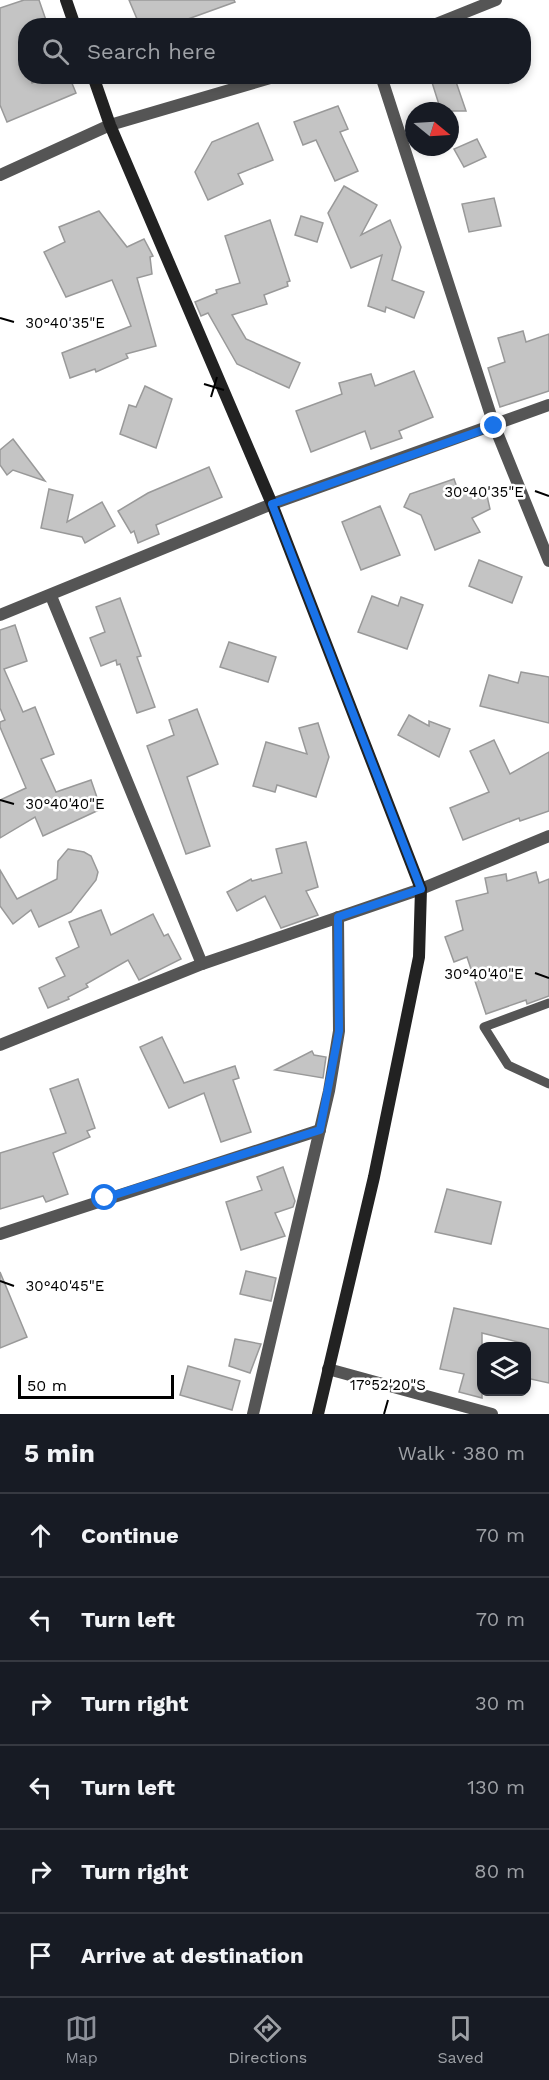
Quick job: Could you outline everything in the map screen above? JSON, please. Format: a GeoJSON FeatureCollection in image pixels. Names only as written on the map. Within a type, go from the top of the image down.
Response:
{"type":"FeatureCollection","features":[{"type":"Feature","properties":{"kind":"street"},"geometry":{"type":"LineString","coordinates":[[66,0],[72,18]]}},
{"type":"Feature","properties":{"kind":"street"},"geometry":{"type":"LineString","coordinates":[[451,18],[496,0]]}},
{"type":"Feature","properties":{"kind":"street"},"geometry":{"type":"LineString","coordinates":[[96,84],[110,126],[272,504],[421,889],[419,957],[374,1177],[318,1414]]}},
{"type":"Feature","properties":{"kind":"street"},"geometry":{"type":"LineString","coordinates":[[0,176],[110,126],[250,84]]}},
{"type":"Feature","properties":{"kind":"street"},"geometry":{"type":"LineString","coordinates":[[384,84],[494,426],[549,561]]}},
{"type":"Feature","properties":{"kind":"street"},"geometry":{"type":"LineString","coordinates":[[0,615],[272,504],[549,405]]}},
{"type":"Feature","properties":{"kind":"street"},"geometry":{"type":"LineString","coordinates":[[51,596],[202,964]]}},
{"type":"Feature","properties":{"kind":"street"},"geometry":{"type":"LineString","coordinates":[[1,1042],[202,964],[421,889],[549,836]]}},
{"type":"Feature","properties":{"kind":"street"},"geometry":{"type":"LineString","coordinates":[[253,1414],[320,1130],[339,1031],[338,917]]}},
{"type":"Feature","properties":{"kind":"street"},"geometry":{"type":"LineString","coordinates":[[0,1234],[320,1130]]}},
{"type":"Feature","properties":{"kind":"street"},"geometry":{"type":"LineString","coordinates":[[328,1370],[492,1414]]}},
{"type":"Feature","properties":{"kind":"lane"},"geometry":{"type":"LineString","coordinates":[[549,1003],[484,1027],[508,1065],[549,1084]]}},
{"type":"Feature","properties":{"kind":"building"},"geometry":{"type":"Polygon","coordinates":[[[24,0],[39,0],[45,18],[18,18],[18,84],[72,84],[76,93],[7,122],[0,105],[0,8],[24,0]]]}},
{"type":"Feature","properties":{"kind":"building"},"geometry":{"type":"Polygon","coordinates":[[[129,0],[234,0],[235,2],[191,18],[137,18],[129,0]]]}},
{"type":"Feature","properties":{"kind":"building"},"geometry":{"type":"Polygon","coordinates":[[[433,84],[457,84],[466,111],[459,111],[459,102],[438,102],[433,84]]]}},
{"type":"Feature","properties":{"kind":"building"},"geometry":{"type":"Polygon","coordinates":[[[338,106],[348,129],[340,132],[358,171],[335,181],[316,140],[303,145],[294,122],[338,106]]]}},
{"type":"Feature","properties":{"kind":"building"},"geometry":{"type":"Polygon","coordinates":[[[258,123],[273,160],[238,174],[243,184],[208,200],[195,172],[212,142],[258,123]]]}},
{"type":"Feature","properties":{"kind":"building"},"geometry":{"type":"Polygon","coordinates":[[[477,139],[486,157],[464,167],[458,156],[459,147],[477,139]]]}},
{"type":"Feature","properties":{"kind":"building"},"geometry":{"type":"Polygon","coordinates":[[[344,186],[377,205],[361,235],[390,220],[401,247],[392,280],[424,292],[414,318],[386,307],[385,312],[368,306],[382,255],[351,268],[328,213],[344,186]]]}},
{"type":"Feature","properties":{"kind":"building"},"geometry":{"type":"Polygon","coordinates":[[[494,198],[501,226],[469,232],[462,204],[494,198]]]}},
{"type":"Feature","properties":{"kind":"building"},"geometry":{"type":"Polygon","coordinates":[[[99,211],[127,247],[144,239],[153,256],[150,257],[152,274],[137,278],[156,346],[126,354],[128,358],[96,372],[95,369],[70,378],[62,353],[131,326],[112,280],[66,297],[44,252],[65,242],[59,227],[99,211]]]}},
{"type":"Feature","properties":{"kind":"building"},"geometry":{"type":"Polygon","coordinates":[[[301,216],[323,223],[317,242],[295,235],[301,216]]]}},
{"type":"Feature","properties":{"kind":"building"},"geometry":{"type":"Polygon","coordinates":[[[270,220],[290,281],[287,282],[288,286],[264,295],[267,304],[232,315],[246,339],[300,363],[289,388],[237,364],[208,313],[201,316],[195,302],[217,293],[216,290],[240,283],[225,236],[270,220]]]}},
{"type":"Feature","properties":{"kind":"building"},"geometry":{"type":"Polygon","coordinates":[[[523,331],[526,342],[549,334],[549,391],[500,407],[488,368],[505,362],[498,338],[523,331]]]}},
{"type":"Feature","properties":{"kind":"building"},"geometry":{"type":"Polygon","coordinates":[[[414,371],[433,417],[399,431],[402,438],[371,449],[365,431],[311,452],[296,411],[342,394],[339,383],[371,374],[375,386],[414,371]]]}},
{"type":"Feature","properties":{"kind":"building"},"geometry":{"type":"Polygon","coordinates":[[[145,386],[172,399],[156,448],[120,434],[129,405],[136,407],[145,386]]]}},
{"type":"Feature","properties":{"kind":"building"},"geometry":{"type":"Polygon","coordinates":[[[13,439],[45,481],[13,470],[7,475],[0,465],[0,450],[13,439]]]}},
{"type":"Feature","properties":{"kind":"building"},"geometry":{"type":"Polygon","coordinates":[[[209,467],[222,497],[156,525],[159,534],[138,543],[134,531],[131,533],[118,511],[148,493],[209,467]]]}},
{"type":"Feature","properties":{"kind":"building"},"geometry":{"type":"Polygon","coordinates":[[[454,479],[459,493],[485,487],[490,509],[472,518],[480,532],[435,550],[421,515],[404,507],[410,494],[454,479]]]}},
{"type":"Feature","properties":{"kind":"building"},"geometry":{"type":"Polygon","coordinates":[[[49,489],[73,495],[67,522],[102,502],[115,526],[85,543],[82,537],[41,528],[49,489]]]}},
{"type":"Feature","properties":{"kind":"building"},"geometry":{"type":"Polygon","coordinates":[[[380,506],[400,555],[361,570],[342,522],[380,506]]]}},
{"type":"Feature","properties":{"kind":"building"},"geometry":{"type":"Polygon","coordinates":[[[479,560],[522,577],[512,603],[469,586],[479,560]]]}},
{"type":"Feature","properties":{"kind":"building"},"geometry":{"type":"Polygon","coordinates":[[[372,596],[398,606],[401,597],[423,605],[407,649],[358,632],[372,596]]]}},
{"type":"Feature","properties":{"kind":"building"},"geometry":{"type":"Polygon","coordinates":[[[120,598],[141,656],[137,657],[155,707],[137,713],[120,664],[117,665],[116,660],[101,666],[90,638],[105,632],[96,607],[120,598]]]}},
{"type":"Feature","properties":{"kind":"building"},"geometry":{"type":"Polygon","coordinates":[[[15,625],[27,661],[4,669],[23,712],[35,707],[54,754],[41,759],[56,792],[91,780],[101,809],[43,836],[35,817],[0,838],[0,800],[26,788],[0,727],[0,722],[5,720],[0,708],[0,630],[15,625]]]}},
{"type":"Feature","properties":{"kind":"building"},"geometry":{"type":"Polygon","coordinates":[[[229,642],[276,657],[268,682],[220,667],[229,642]]]}},
{"type":"Feature","properties":{"kind":"building"},"geometry":{"type":"Polygon","coordinates":[[[521,672],[549,677],[549,723],[480,706],[489,675],[518,683],[521,672]]]}},
{"type":"Feature","properties":{"kind":"building"},"geometry":{"type":"Polygon","coordinates":[[[197,709],[218,764],[187,777],[210,846],[186,854],[147,746],[174,735],[169,720],[197,709]]]}},
{"type":"Feature","properties":{"kind":"building"},"geometry":{"type":"Polygon","coordinates":[[[409,715],[429,726],[429,721],[450,729],[439,757],[398,735],[409,715]]]}},
{"type":"Feature","properties":{"kind":"building"},"geometry":{"type":"Polygon","coordinates":[[[318,723],[329,757],[316,797],[277,785],[275,792],[253,786],[266,742],[307,754],[299,728],[318,723]]]}},
{"type":"Feature","properties":{"kind":"building"},"geometry":{"type":"Polygon","coordinates":[[[494,740],[510,774],[549,752],[549,811],[520,821],[519,818],[463,840],[450,808],[489,792],[470,751],[494,740]]]}},
{"type":"Feature","properties":{"kind":"building"},"geometry":{"type":"Polygon","coordinates":[[[306,842],[318,887],[306,891],[318,915],[281,928],[265,896],[237,911],[227,892],[251,879],[252,881],[282,873],[276,849],[306,842]]]}},
{"type":"Feature","properties":{"kind":"building"},"geometry":{"type":"Polygon","coordinates":[[[68,849],[91,856],[98,872],[96,880],[71,912],[39,927],[31,910],[13,924],[0,906],[0,870],[17,899],[57,879],[58,861],[68,849]]]}},
{"type":"Feature","properties":{"kind":"building"},"geometry":{"type":"Polygon","coordinates":[[[536,872],[539,883],[549,879],[549,996],[527,1004],[526,1000],[486,1014],[467,957],[454,962],[445,937],[463,930],[456,901],[488,893],[485,878],[506,874],[507,881],[536,872]]]}},
{"type":"Feature","properties":{"kind":"building"},"geometry":{"type":"Polygon","coordinates":[[[101,910],[111,935],[153,914],[164,936],[168,934],[181,959],[139,980],[128,960],[86,984],[88,987],[68,997],[69,999],[48,1008],[39,988],[65,976],[56,958],[79,947],[69,922],[101,910]]]}},
{"type":"Feature","properties":{"kind":"building"},"geometry":{"type":"Polygon","coordinates":[[[162,1037],[184,1083],[235,1066],[239,1078],[233,1080],[251,1132],[221,1142],[204,1093],[169,1108],[140,1047],[162,1037]]]}},
{"type":"Feature","properties":{"kind":"building"},"geometry":{"type":"Polygon","coordinates":[[[312,1051],[314,1055],[326,1057],[323,1078],[275,1070],[312,1051]]]}},
{"type":"Feature","properties":{"kind":"building"},"geometry":{"type":"Polygon","coordinates":[[[78,1079],[95,1128],[87,1131],[90,1137],[53,1153],[68,1194],[46,1202],[43,1196],[0,1209],[0,1153],[66,1133],[50,1089],[78,1079]]]}},
{"type":"Feature","properties":{"kind":"building"},"geometry":{"type":"Polygon","coordinates":[[[283,1167],[295,1201],[293,1207],[275,1213],[285,1236],[241,1250],[226,1202],[262,1190],[257,1177],[283,1167]]]}},
{"type":"Feature","properties":{"kind":"building"},"geometry":{"type":"Polygon","coordinates":[[[447,1189],[501,1202],[491,1244],[435,1232],[447,1189]]]}},
{"type":"Feature","properties":{"kind":"building"},"geometry":{"type":"Polygon","coordinates":[[[246,1271],[276,1278],[271,1301],[240,1294],[246,1271]]]}},
{"type":"Feature","properties":{"kind":"building"},"geometry":{"type":"Polygon","coordinates":[[[0,1272],[27,1337],[0,1348],[0,1272]]]}},
{"type":"Feature","properties":{"kind":"building"},"geometry":{"type":"Polygon","coordinates":[[[454,1308],[549,1329],[549,1383],[531,1379],[531,1342],[518,1342],[482,1333],[482,1342],[477,1342],[477,1396],[482,1396],[482,1398],[459,1392],[464,1374],[440,1369],[454,1308]]]}},
{"type":"Feature","properties":{"kind":"building"},"geometry":{"type":"Polygon","coordinates":[[[235,1339],[261,1344],[250,1373],[229,1366],[235,1339]]]}},
{"type":"Feature","properties":{"kind":"building"},"geometry":{"type":"Polygon","coordinates":[[[188,1366],[240,1381],[232,1410],[180,1395],[188,1366]]]}},
{"type":"Feature","properties":{"kind":"route"},"geometry":{"type":"LineString","coordinates":[[105,1198],[320,1130],[339,1031],[338,917],[421,889],[272,504],[494,426]]}}]}
